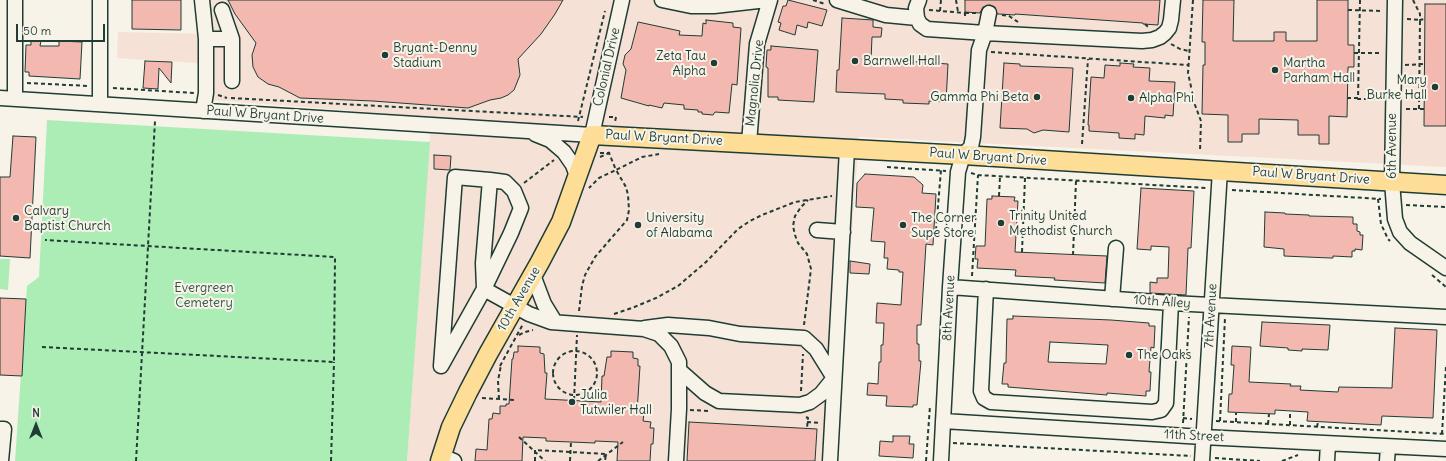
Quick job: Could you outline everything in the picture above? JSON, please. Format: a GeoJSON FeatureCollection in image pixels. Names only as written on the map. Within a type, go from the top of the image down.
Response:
{"type":"FeatureCollection","features":[{"type":"Feature","properties":{"kind":"main road","name":"Paul W Bryant Drive"},"geometry":{"type":"LineString","coordinates":[[585,139],[749,143],[847,149],[961,163],[1220,170],[1446,185]]}},
{"type":"Feature","properties":{"kind":"main road","name":"10th Avenue"},"geometry":{"type":"LineString","coordinates":[[445,459],[451,427],[468,392],[561,222],[577,176],[585,139]]}},
{"type":"Feature","properties":{"kind":"street"},"geometry":{"type":"LineString","coordinates":[[15,0],[15,99]]}},
{"type":"Feature","properties":{"kind":"street"},"geometry":{"type":"LineString","coordinates":[[100,0],[100,104]]}},
{"type":"Feature","properties":{"kind":"street"},"geometry":{"type":"LineString","coordinates":[[202,0],[206,38],[206,94],[203,111]]}},
{"type":"Feature","properties":{"kind":"street","name":"Colonial Drive"},"geometry":{"type":"LineString","coordinates":[[585,139],[622,0]]}},
{"type":"Feature","properties":{"kind":"street"},"geometry":{"type":"LineString","coordinates":[[662,0],[691,6],[714,6],[767,0]]}},
{"type":"Feature","properties":{"kind":"street","name":"Magnolia Drive"},"geometry":{"type":"LineString","coordinates":[[749,143],[757,44],[770,0]]}},
{"type":"Feature","properties":{"kind":"street"},"geometry":{"type":"LineString","coordinates":[[837,0],[886,15],[916,18]]}},
{"type":"Feature","properties":{"kind":"street"},"geometry":{"type":"LineString","coordinates":[[919,0],[916,8],[916,18],[920,24],[927,29],[1142,41],[1160,37],[1169,28],[1173,0]]}},
{"type":"Feature","properties":{"kind":"street","name":"6th Avenue"},"geometry":{"type":"LineString","coordinates":[[1395,0],[1392,182],[1394,219],[1400,232],[1410,243],[1446,268]]}},
{"type":"Feature","properties":{"kind":"street"},"geometry":{"type":"LineString","coordinates":[[222,10],[232,39],[232,80]]}},
{"type":"Feature","properties":{"kind":"street"},"geometry":{"type":"LineString","coordinates":[[961,163],[973,137],[979,50],[985,33],[989,13]]}},
{"type":"Feature","properties":{"kind":"street"},"geometry":{"type":"LineString","coordinates":[[206,38],[232,39]]}},
{"type":"Feature","properties":{"kind":"street","name":"Paul W Bryant Drive"},"geometry":{"type":"LineString","coordinates":[[0,98],[529,131],[585,139]]}},
{"type":"Feature","properties":{"kind":"street","name":"Paul W Bryant Drive"},"geometry":{"type":"LineString","coordinates":[[529,131],[550,140],[564,152],[573,165],[577,176]]}},
{"type":"Feature","properties":{"kind":"street"},"geometry":{"type":"LineString","coordinates":[[830,461],[847,149]]}},
{"type":"Feature","properties":{"kind":"street","name":"8th Avenue"},"geometry":{"type":"LineString","coordinates":[[940,461],[950,287],[961,163]]}},
{"type":"Feature","properties":{"kind":"street","name":"7th Avenue"},"geometry":{"type":"LineString","coordinates":[[1202,459],[1205,420],[1219,305],[1220,170]]}},
{"type":"Feature","properties":{"kind":"street"},"geometry":{"type":"LineString","coordinates":[[455,177],[505,182],[514,191],[521,208],[511,233],[484,289],[441,366],[455,177]]}},
{"type":"Feature","properties":{"kind":"street"},"geometry":{"type":"LineString","coordinates":[[484,289],[483,263],[490,180]]}},
{"type":"Feature","properties":{"kind":"street"},"geometry":{"type":"LineString","coordinates":[[817,230],[843,232]]}},
{"type":"Feature","properties":{"kind":"street"},"geometry":{"type":"LineString","coordinates":[[1112,298],[1116,248]]}},
{"type":"Feature","properties":{"kind":"street"},"geometry":{"type":"LineString","coordinates":[[533,275],[544,304],[555,322]]}},
{"type":"Feature","properties":{"kind":"street","name":"10th Alley"},"geometry":{"type":"LineString","coordinates":[[950,287],[1171,303],[1446,317]]}},
{"type":"Feature","properties":{"kind":"street"},"geometry":{"type":"LineString","coordinates":[[484,289],[528,314],[555,322],[644,329],[668,325],[709,328],[740,334],[804,338],[816,349],[834,378]]}},
{"type":"Feature","properties":{"kind":"street"},"geometry":{"type":"LineString","coordinates":[[986,289],[981,391],[984,398],[991,402],[1152,412],[1161,410],[1166,403],[1171,303]]}},
{"type":"Feature","properties":{"kind":"street"},"geometry":{"type":"LineString","coordinates":[[644,329],[659,334],[671,346],[679,362],[680,371],[676,461]]}},
{"type":"Feature","properties":{"kind":"street"},"geometry":{"type":"LineString","coordinates":[[680,371],[705,393],[719,401],[800,405],[810,402],[821,394],[834,378]]}},
{"type":"Feature","properties":{"kind":"street"},"geometry":{"type":"LineString","coordinates":[[1067,429],[1068,406]]}},
{"type":"Feature","properties":{"kind":"street","name":"11th Street"},"geometry":{"type":"LineString","coordinates":[[943,421],[1328,444],[1444,449]]}},
{"type":"Feature","properties":{"kind":"street"},"geometry":{"type":"LineString","coordinates":[[0,429],[4,429],[1,461]]}},
{"type":"Feature","properties":{"kind":"street"},"geometry":{"type":"LineString","coordinates":[[1327,461],[1328,444]]}},
{"type":"Feature","properties":{"kind":"street"},"geometry":{"type":"LineString","coordinates":[[1387,461],[1388,447]]}},
{"type":"Feature","properties":{"kind":"path"},"geometry":{"type":"LineString","coordinates":[[940,11],[941,0]]}},
{"type":"Feature","properties":{"kind":"path"},"geometry":{"type":"LineString","coordinates":[[956,0],[958,12]]}},
{"type":"Feature","properties":{"kind":"path"},"geometry":{"type":"LineString","coordinates":[[1193,0],[1188,65],[1189,82],[1200,121],[1200,151]]}},
{"type":"Feature","properties":{"kind":"path"},"geometry":{"type":"LineString","coordinates":[[1358,98],[1360,0]]}},
{"type":"Feature","properties":{"kind":"path"},"geometry":{"type":"LineString","coordinates":[[1413,0],[1420,14],[1419,109]]}},
{"type":"Feature","properties":{"kind":"path"},"geometry":{"type":"LineString","coordinates":[[574,400],[580,299],[585,275],[595,257],[627,220],[629,210],[626,187],[616,170],[609,153],[585,139],[580,117],[606,7]]}},
{"type":"Feature","properties":{"kind":"path"},"geometry":{"type":"LineString","coordinates":[[1348,10],[1382,11]]}},
{"type":"Feature","properties":{"kind":"path"},"geometry":{"type":"LineString","coordinates":[[1403,20],[1425,20]]}},
{"type":"Feature","properties":{"kind":"path"},"geometry":{"type":"LineString","coordinates":[[992,52],[1188,65]]}},
{"type":"Feature","properties":{"kind":"path"},"geometry":{"type":"LineString","coordinates":[[1354,53],[1382,53]]}},
{"type":"Feature","properties":{"kind":"path"},"geometry":{"type":"LineString","coordinates":[[1082,144],[1088,58]]}},
{"type":"Feature","properties":{"kind":"path"},"geometry":{"type":"LineString","coordinates":[[1402,65],[1425,64]]}},
{"type":"Feature","properties":{"kind":"path"},"geometry":{"type":"LineString","coordinates":[[15,82],[217,94],[225,98],[580,117]]}},
{"type":"Feature","properties":{"kind":"path"},"geometry":{"type":"LineString","coordinates":[[1348,98],[1382,99]]}},
{"type":"Feature","properties":{"kind":"path"},"geometry":{"type":"LineString","coordinates":[[136,461],[156,108]]}},
{"type":"Feature","properties":{"kind":"path"},"geometry":{"type":"LineString","coordinates":[[1402,109],[1424,109]]}},
{"type":"Feature","properties":{"kind":"path"},"geometry":{"type":"LineString","coordinates":[[586,191],[599,178],[642,156],[659,154]]}},
{"type":"Feature","properties":{"kind":"path"},"geometry":{"type":"LineString","coordinates":[[514,191],[556,158]]}},
{"type":"Feature","properties":{"kind":"path"},"geometry":{"type":"LineString","coordinates":[[886,167],[961,163],[973,175],[1393,200],[1403,205],[1446,207]]}},
{"type":"Feature","properties":{"kind":"path"},"geometry":{"type":"LineString","coordinates":[[971,288],[978,175]]}},
{"type":"Feature","properties":{"kind":"path"},"geometry":{"type":"LineString","coordinates":[[999,196],[1000,177]]}},
{"type":"Feature","properties":{"kind":"path"},"geometry":{"type":"LineString","coordinates":[[1022,252],[1024,178]]}},
{"type":"Feature","properties":{"kind":"path"},"geometry":{"type":"LineString","coordinates":[[1073,254],[1076,181]]}},
{"type":"Feature","properties":{"kind":"path"},"geometry":{"type":"LineString","coordinates":[[612,314],[656,298],[678,286],[706,262],[738,229],[750,221],[795,202],[833,195]]}},
{"type":"Feature","properties":{"kind":"path"},"geometry":{"type":"LineString","coordinates":[[800,405],[804,338],[811,269],[807,254],[798,243],[793,226],[795,216],[809,199]]}},
{"type":"Feature","properties":{"kind":"path"},"geometry":{"type":"LineString","coordinates":[[45,240],[335,256],[331,461]]}},
{"type":"Feature","properties":{"kind":"path"},"geometry":{"type":"LineString","coordinates":[[1183,418],[1190,304]]}},
{"type":"Feature","properties":{"kind":"path"},"geometry":{"type":"LineString","coordinates":[[1219,305],[1220,421]]}},
{"type":"Feature","properties":{"kind":"path"},"geometry":{"type":"LineString","coordinates":[[42,347],[334,362]]}},
{"type":"Feature","properties":{"kind":"path"},"geometry":{"type":"LineString","coordinates":[[576,351],[589,356],[594,361],[597,367],[597,374],[596,381],[587,391],[574,395],[566,393],[560,388],[556,382],[554,368],[562,355],[576,351]]}},
{"type":"Feature","properties":{"kind":"path"},"geometry":{"type":"LineString","coordinates":[[499,399],[498,381],[501,364]]}},
{"type":"Feature","properties":{"kind":"path"},"geometry":{"type":"LineString","coordinates":[[1444,449],[1442,434],[1446,366]]}},
{"type":"Feature","properties":{"kind":"path"},"geometry":{"type":"LineString","coordinates":[[482,398],[515,400]]}},
{"type":"Feature","properties":{"kind":"path"},"geometry":{"type":"LineString","coordinates":[[1290,411],[1290,425]]}},
{"type":"Feature","properties":{"kind":"path"},"geometry":{"type":"LineString","coordinates":[[1236,413],[1236,422]]}},
{"type":"Feature","properties":{"kind":"path"},"geometry":{"type":"LineString","coordinates":[[1268,424],[1269,414]]}},
{"type":"Feature","properties":{"kind":"path"},"geometry":{"type":"LineString","coordinates":[[1205,420],[1446,434]]}},
{"type":"Feature","properties":{"kind":"path"},"geometry":{"type":"LineString","coordinates":[[1317,427],[1318,422]]}},
{"type":"Feature","properties":{"kind":"path"},"geometry":{"type":"LineString","coordinates":[[519,437],[535,450],[545,461]]}},
{"type":"Feature","properties":{"kind":"path"},"geometry":{"type":"LineString","coordinates":[[570,461],[571,442]]}},
{"type":"Feature","properties":{"kind":"path"},"geometry":{"type":"LineString","coordinates":[[598,461],[623,442]]}},
{"type":"Feature","properties":{"kind":"path"},"geometry":{"type":"LineString","coordinates":[[942,442],[1218,460],[1260,461]]}},
{"type":"Feature","properties":{"kind":"path"},"geometry":{"type":"LineString","coordinates":[[535,450],[606,454]]}},
{"type":"Feature","properties":{"kind":"path"},"geometry":{"type":"LineString","coordinates":[[535,450],[535,461]]}},
{"type":"Feature","properties":{"kind":"path"},"geometry":{"type":"LineString","coordinates":[[605,461],[606,454]]}},
{"type":"Feature","properties":{"kind":"path"},"geometry":{"type":"LineString","coordinates":[[1175,456],[1175,461]]}},
{"type":"Feature","properties":{"kind":"shaded area","name":"University of Alabama"},"geometry":{"type":"Polygon","coordinates":[[[210,0],[1446,0],[1446,167],[859,137],[848,283],[838,461],[407,461],[431,117],[213,100],[213,64],[117,58],[118,32],[213,34],[210,0]]]}},
{"type":"Feature","properties":{"kind":"green space","name":"Evergreen Cemetery"},"geometry":{"type":"Polygon","coordinates":[[[47,120],[430,142],[407,461],[15,461],[27,286],[39,277],[47,120]]]}},
{"type":"Feature","properties":{"kind":"green space"},"geometry":{"type":"Polygon","coordinates":[[[0,259],[10,259],[8,290],[0,289],[0,259]]]}},
{"type":"Feature","properties":{"kind":"building"},"geometry":{"type":"Polygon","coordinates":[[[132,0],[181,0],[181,30],[132,29],[132,0]]]}},
{"type":"Feature","properties":{"kind":"building","name":"Bryant-Denny Stadium"},"geometry":{"type":"Polygon","coordinates":[[[228,0],[563,0],[541,34],[518,59],[520,75],[514,90],[501,98],[490,100],[468,108],[373,101],[300,98],[279,87],[268,84],[258,77],[253,67],[252,55],[256,43],[235,14],[228,0]]]}},
{"type":"Feature","properties":{"kind":"building"},"geometry":{"type":"Polygon","coordinates":[[[788,0],[827,10],[822,26],[808,22],[807,28],[797,25],[795,35],[779,30],[781,23],[778,22],[783,6],[786,6],[788,0]]]}},
{"type":"Feature","properties":{"kind":"building"},"geometry":{"type":"Polygon","coordinates":[[[965,0],[1160,0],[1158,25],[1015,14],[997,14],[995,7],[990,5],[983,7],[980,13],[965,12],[965,0]]]}},
{"type":"Feature","properties":{"kind":"building","name":"Martha Parham Hall"},"geometry":{"type":"Polygon","coordinates":[[[1203,0],[1234,0],[1233,41],[1274,41],[1274,32],[1286,32],[1286,41],[1317,41],[1317,0],[1348,0],[1348,45],[1354,45],[1354,67],[1348,67],[1347,117],[1329,116],[1329,144],[1319,144],[1319,135],[1298,135],[1298,120],[1259,119],[1259,134],[1242,134],[1242,142],[1228,142],[1228,115],[1202,114],[1203,65],[1205,65],[1205,42],[1202,42],[1203,0]]]}},
{"type":"Feature","properties":{"kind":"building","name":"Mary Burke Hall"},"geometry":{"type":"Polygon","coordinates":[[[1425,4],[1446,4],[1446,126],[1424,126],[1425,4]]]}},
{"type":"Feature","properties":{"kind":"building","name":"Barnwell Hall"},"geometry":{"type":"Polygon","coordinates":[[[842,18],[873,20],[873,27],[882,28],[881,37],[872,37],[871,60],[948,64],[946,102],[929,101],[929,104],[903,103],[903,100],[885,99],[885,94],[836,92],[837,70],[839,70],[842,18]]]}},
{"type":"Feature","properties":{"kind":"building"},"geometry":{"type":"Polygon","coordinates":[[[706,20],[733,23],[733,27],[741,28],[737,85],[732,84],[729,113],[715,112],[713,115],[702,114],[702,112],[698,112],[698,110],[684,109],[684,105],[664,103],[662,108],[621,98],[626,70],[623,64],[625,55],[631,49],[638,22],[680,31],[679,35],[702,36],[703,23],[706,24],[706,20]]]}},
{"type":"Feature","properties":{"kind":"building"},"geometry":{"type":"Polygon","coordinates":[[[31,41],[41,41],[40,46],[59,46],[59,41],[82,42],[80,79],[29,76],[29,72],[25,72],[26,45],[31,45],[31,41]]]}},
{"type":"Feature","properties":{"kind":"building"},"geometry":{"type":"Polygon","coordinates":[[[771,46],[818,50],[814,102],[778,100],[778,97],[768,97],[768,68],[766,67],[767,50],[771,50],[771,46]]]}},
{"type":"Feature","properties":{"kind":"building"},"geometry":{"type":"Polygon","coordinates":[[[145,61],[172,62],[171,83],[159,68],[158,89],[143,88],[145,61]]]}},
{"type":"Feature","properties":{"kind":"building","name":"Gamma Phi Beta"},"geometry":{"type":"Polygon","coordinates":[[[1004,63],[1020,64],[1020,66],[1073,68],[1069,132],[1043,130],[1034,133],[1027,129],[1000,128],[1004,63]]]}},
{"type":"Feature","properties":{"kind":"building","name":"Alpha Phi"},"geometry":{"type":"Polygon","coordinates":[[[1120,63],[1134,64],[1133,67],[1150,68],[1149,81],[1175,82],[1173,116],[1165,115],[1165,118],[1145,116],[1144,135],[1135,134],[1135,139],[1119,138],[1119,133],[1089,131],[1088,125],[1091,77],[1104,78],[1105,65],[1120,66],[1120,63]]]}},
{"type":"Feature","properties":{"kind":"building","name":"Calvary Baptist Church"},"geometry":{"type":"Polygon","coordinates":[[[13,136],[36,137],[30,258],[0,256],[0,177],[10,177],[13,136]]]}},
{"type":"Feature","properties":{"kind":"building"},"geometry":{"type":"Polygon","coordinates":[[[434,155],[451,156],[450,170],[434,169],[434,155]]]}},
{"type":"Feature","properties":{"kind":"building"},"geometry":{"type":"Polygon","coordinates":[[[865,174],[914,177],[923,185],[922,193],[936,194],[933,245],[926,244],[921,325],[917,325],[917,344],[919,344],[919,361],[921,361],[917,405],[913,405],[913,407],[886,406],[887,396],[867,395],[868,383],[878,384],[879,362],[881,362],[881,345],[883,345],[884,323],[876,323],[877,303],[901,305],[903,272],[899,272],[899,270],[887,269],[888,258],[884,258],[885,242],[871,241],[874,208],[856,207],[857,183],[865,174]]]}},
{"type":"Feature","properties":{"kind":"building"},"geometry":{"type":"Polygon","coordinates":[[[1141,188],[1194,191],[1191,248],[1188,248],[1186,295],[1150,293],[1150,282],[1157,283],[1157,278],[1168,278],[1169,247],[1151,246],[1151,250],[1137,249],[1141,188]]]}},
{"type":"Feature","properties":{"kind":"building","name":"Trinity United Methodist Church"},"geometry":{"type":"Polygon","coordinates":[[[992,196],[1015,197],[1014,201],[1018,201],[1015,252],[1107,256],[1105,283],[1015,276],[1016,270],[977,268],[978,259],[975,259],[976,246],[985,246],[987,199],[992,199],[992,196]]]}},
{"type":"Feature","properties":{"kind":"building"},"geometry":{"type":"Polygon","coordinates":[[[1265,212],[1309,216],[1353,217],[1353,224],[1357,224],[1357,231],[1360,232],[1360,235],[1363,235],[1362,250],[1355,249],[1355,251],[1352,251],[1352,257],[1333,256],[1333,258],[1330,258],[1284,256],[1284,249],[1264,247],[1265,212]]]}},
{"type":"Feature","properties":{"kind":"building"},"geometry":{"type":"Polygon","coordinates":[[[850,261],[870,264],[869,274],[850,273],[850,261]]]}},
{"type":"Feature","properties":{"kind":"building"},"geometry":{"type":"Polygon","coordinates":[[[0,298],[26,299],[22,376],[0,375],[0,298]]]}},
{"type":"Feature","properties":{"kind":"building","name":"The Oaks"},"geometry":{"type":"Polygon","coordinates":[[[1013,316],[1111,320],[1149,323],[1149,326],[1155,326],[1154,348],[1151,347],[1149,372],[1151,372],[1150,391],[1146,391],[1146,396],[1107,393],[1107,395],[1008,387],[1008,384],[1002,384],[1004,363],[1006,363],[1007,319],[1013,319],[1013,316]],[[1050,342],[1048,362],[1106,364],[1108,345],[1050,342]]]}},
{"type":"Feature","properties":{"kind":"building"},"geometry":{"type":"Polygon","coordinates":[[[1262,322],[1330,325],[1328,350],[1302,349],[1302,351],[1288,350],[1288,348],[1260,346],[1262,322]]]}},
{"type":"Feature","properties":{"kind":"building"},"geometry":{"type":"Polygon","coordinates":[[[1395,328],[1437,330],[1433,418],[1382,416],[1381,425],[1307,421],[1308,412],[1275,410],[1275,414],[1228,412],[1229,394],[1232,394],[1234,365],[1231,365],[1232,346],[1251,347],[1249,382],[1291,384],[1290,386],[1301,386],[1300,390],[1338,392],[1339,387],[1392,388],[1395,328]]]}},
{"type":"Feature","properties":{"kind":"building","name":"Julia Tutwiler Hall"},"geometry":{"type":"Polygon","coordinates":[[[518,346],[540,347],[540,353],[544,354],[545,373],[547,373],[545,399],[601,402],[602,376],[604,376],[607,357],[611,357],[611,351],[633,352],[633,358],[638,359],[638,366],[640,366],[637,413],[644,413],[643,421],[651,422],[650,428],[654,428],[650,461],[617,461],[618,442],[595,441],[595,443],[546,441],[546,438],[523,437],[522,461],[475,461],[476,449],[487,450],[489,419],[492,419],[493,413],[500,414],[500,406],[506,406],[506,404],[509,404],[512,359],[514,352],[518,352],[518,346]]]}},
{"type":"Feature","properties":{"kind":"building"},"geometry":{"type":"Polygon","coordinates":[[[689,422],[817,429],[815,461],[687,461],[689,422]]]}},
{"type":"Feature","properties":{"kind":"building"},"geometry":{"type":"Polygon","coordinates":[[[893,436],[910,436],[909,444],[914,444],[913,458],[879,456],[880,441],[893,442],[893,436]]]}},
{"type":"Feature","properties":{"kind":"place","name":"Bryant-Denny Stadium"},"geometry":{"type":"Point","coordinates":[385,55]}},
{"type":"Feature","properties":{"kind":"place","name":"Barnwell Hall"},"geometry":{"type":"Point","coordinates":[855,61]}},
{"type":"Feature","properties":{"kind":"place","name":"Zeta Tau Alpha"},"geometry":{"type":"Point","coordinates":[714,63]}},
{"type":"Feature","properties":{"kind":"place","name":"Martha Parham Hall"},"geometry":{"type":"Point","coordinates":[1275,70]}},
{"type":"Feature","properties":{"kind":"place","name":"Mary Burke Hall"},"geometry":{"type":"Point","coordinates":[1435,87]}},
{"type":"Feature","properties":{"kind":"place","name":"Gamma Phi Beta"},"geometry":{"type":"Point","coordinates":[1037,97]}},
{"type":"Feature","properties":{"kind":"place","name":"Alpha Phi"},"geometry":{"type":"Point","coordinates":[1131,98]}},
{"type":"Feature","properties":{"kind":"place","name":"Calvary Baptist Church"},"geometry":{"type":"Point","coordinates":[16,218]}},
{"type":"Feature","properties":{"kind":"place","name":"Trinity United Methodist Church"},"geometry":{"type":"Point","coordinates":[1001,223]}},
{"type":"Feature","properties":{"kind":"place","name":"University of Alabama"},"geometry":{"type":"Point","coordinates":[638,225]}},
{"type":"Feature","properties":{"kind":"place","name":"The Corner Supe Store"},"geometry":{"type":"Point","coordinates":[903,225]}},
{"type":"Feature","properties":{"kind":"place","name":"The Oaks"},"geometry":{"type":"Point","coordinates":[1129,355]}},
{"type":"Feature","properties":{"kind":"place","name":"Julia Tutwiler Hall"},"geometry":{"type":"Point","coordinates":[572,402]}}]}
